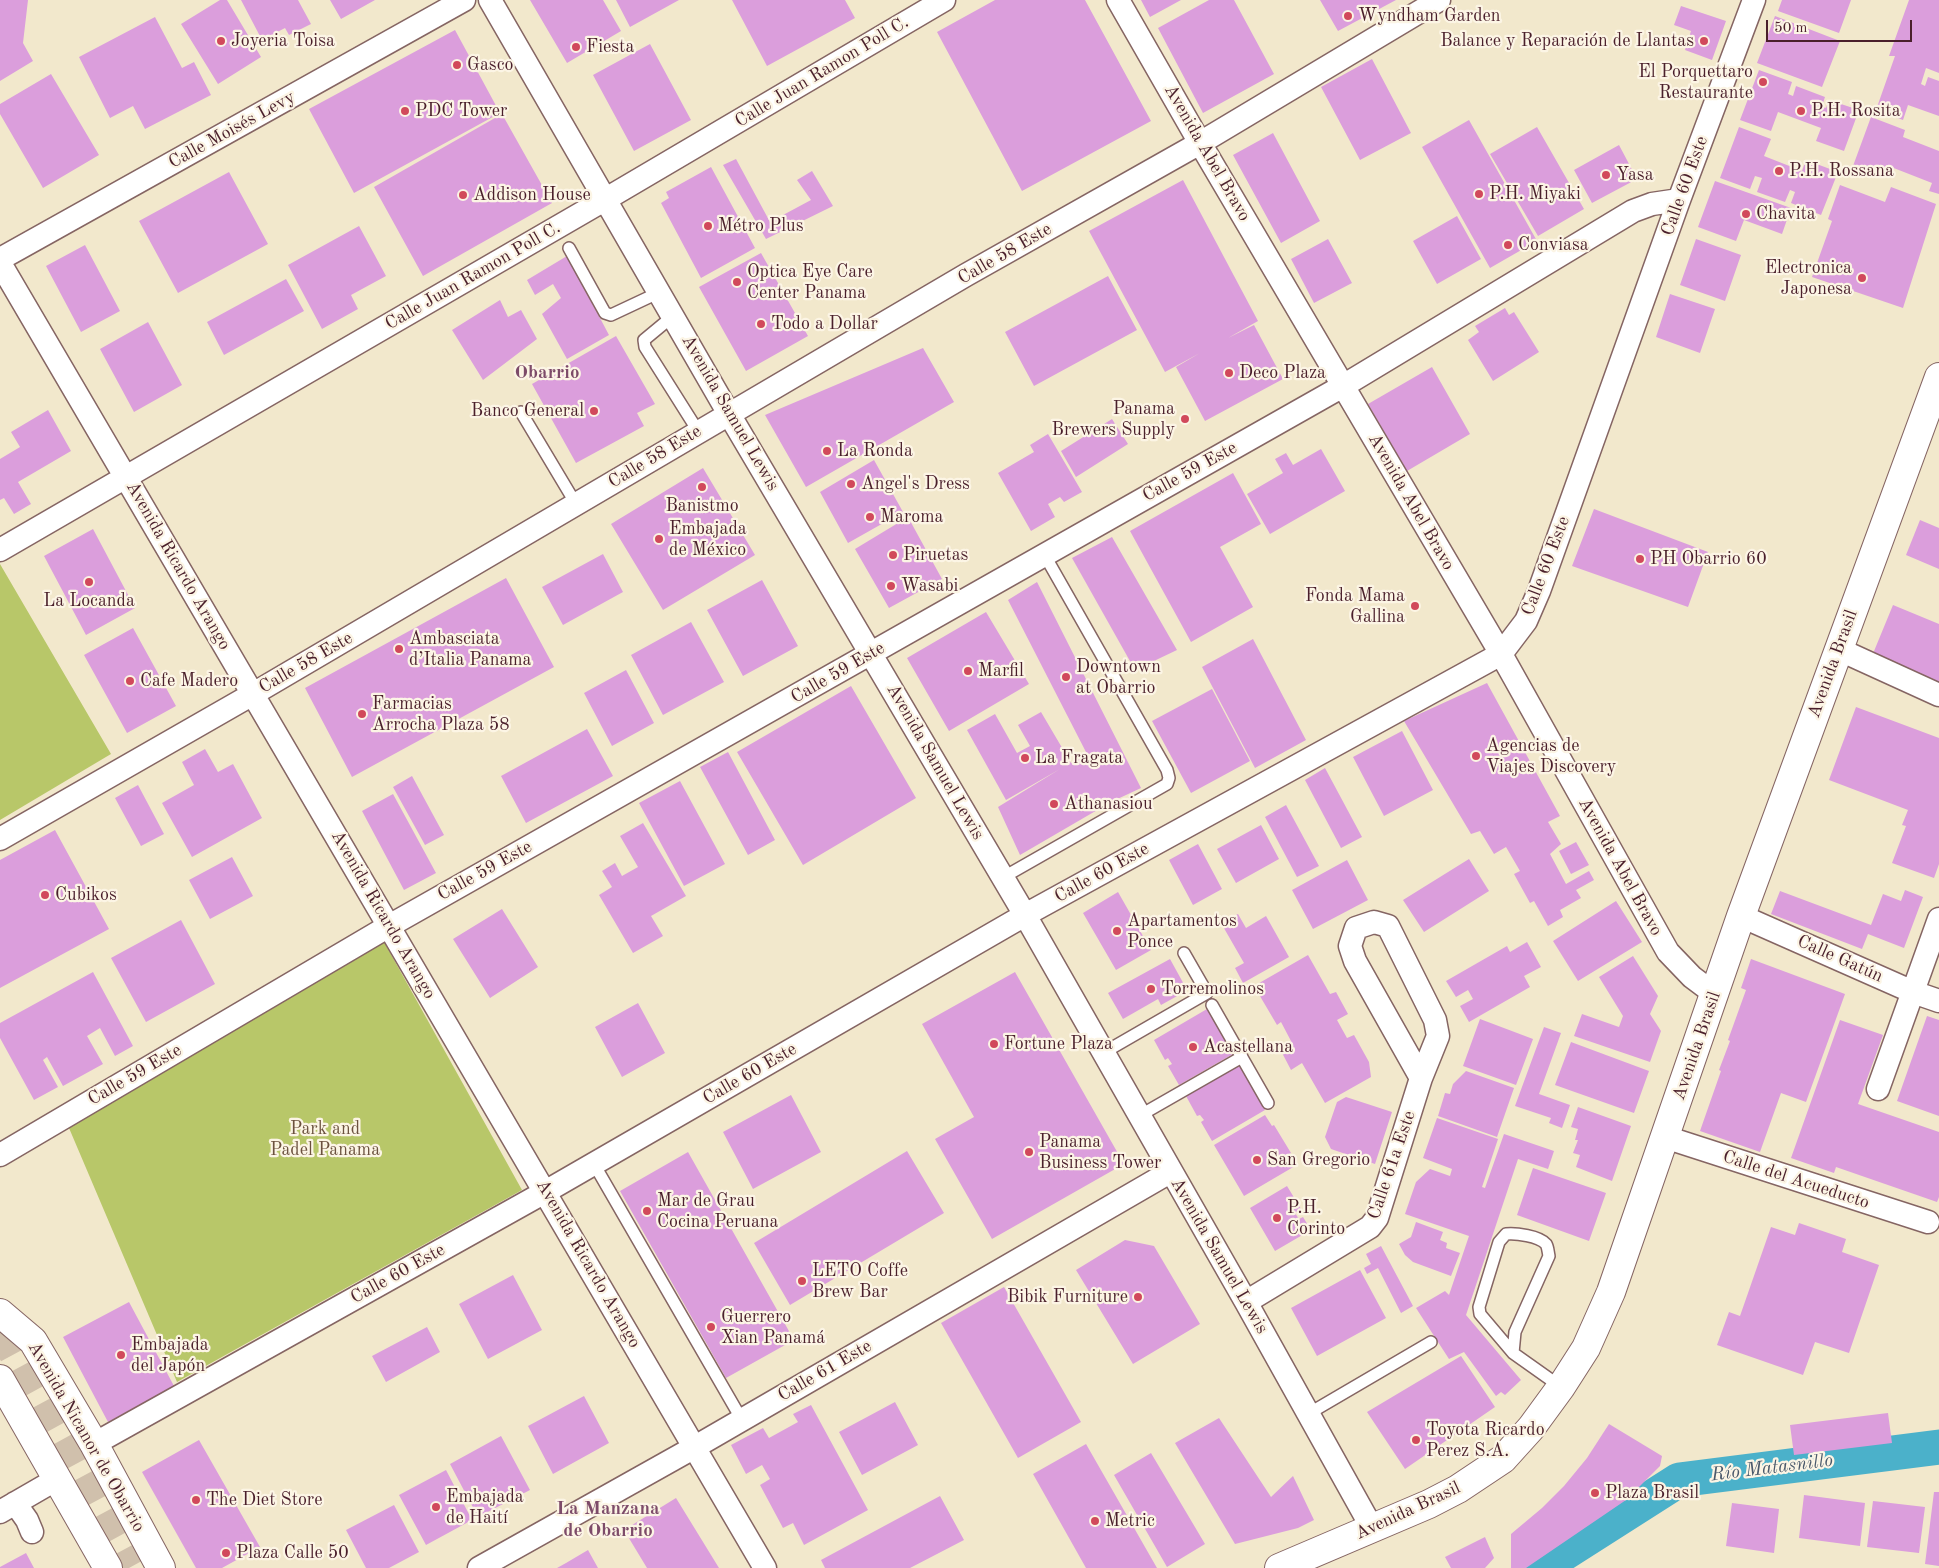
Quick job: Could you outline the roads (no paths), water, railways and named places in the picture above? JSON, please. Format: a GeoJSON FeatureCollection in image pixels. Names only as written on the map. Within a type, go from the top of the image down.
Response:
{"type":"FeatureCollection","features":[{"type":"Feature","properties":{"kind":"main road","name":"Avenida Brasil"},"geometry":{"type":"LineString","coordinates":[[1279,1568],[1429,1504],[1458,1489],[1503,1459],[1531,1428],[1561,1388],[1586,1348],[1611,1292],[1716,994],[1741,916],[1939,377]]}},
{"type":"Feature","properties":{"kind":"main road","name":"Avenida Nicanor de Obarrio"},"geometry":{"type":"LineString","coordinates":[[0,1313],[33,1341],[94,1444],[161,1568]]}},
{"type":"Feature","properties":{"kind":"main road"},"geometry":{"type":"LineString","coordinates":[[0,1379],[108,1568]]}},
{"type":"Feature","properties":{"kind":"street","name":"Calle Moisés Levy"},"geometry":{"type":"LineString","coordinates":[[0,261],[464,0]]}},
{"type":"Feature","properties":{"kind":"street","name":"Avenida Samuel Lewis"},"geometry":{"type":"LineString","coordinates":[[490,0],[729,414],[1025,915],[1170,1172],[1246,1302],[1372,1528]]}},
{"type":"Feature","properties":{"kind":"street","name":"Calle Juan Ramon Poll C."},"geometry":{"type":"LineString","coordinates":[[0,550],[606,199],[944,0]]}},
{"type":"Feature","properties":{"kind":"street","name":"Avenida Abel Bravo"},"geometry":{"type":"LineString","coordinates":[[1118,0],[1200,143],[1501,654],[1668,952],[1692,977],[1716,994]]}},
{"type":"Feature","properties":{"kind":"street","name":"Calle 58 Este"},"geometry":{"type":"LineString","coordinates":[[0,840],[253,694],[966,275],[1200,143],[1439,0]]}},
{"type":"Feature","properties":{"kind":"street","name":"Calle 60 Este"},"geometry":{"type":"LineString","coordinates":[[94,1444],[545,1192],[1025,915],[1501,654],[1526,621],[1539,591],[1679,200],[1754,0]]}},
{"type":"Feature","properties":{"kind":"street","name":"Calle 59 Este"},"geometry":{"type":"LineString","coordinates":[[0,1155],[389,926],[1343,386],[1633,211],[1652,204],[1679,200]]}},
{"type":"Feature","properties":{"kind":"street","name":"Avenida Ricardo Arango"},"geometry":{"type":"LineString","coordinates":[[0,261],[765,1568]]}},
{"type":"Feature","properties":{"kind":"street"},"geometry":{"type":"LineString","coordinates":[[1838,649],[1939,695]]}},
{"type":"Feature","properties":{"kind":"street","name":"Calle Gatún"},"geometry":{"type":"LineString","coordinates":[[1741,916],[1913,992],[1939,1001]]}},
{"type":"Feature","properties":{"kind":"street"},"geometry":{"type":"LineString","coordinates":[[1878,1089],[1939,919]]}},
{"type":"Feature","properties":{"kind":"street","name":"Calle 61a Este"},"geometry":{"type":"LineString","coordinates":[[1246,1302],[1370,1227],[1378,1218],[1421,1078],[1438,1036],[1435,1020],[1388,926],[1374,922],[1356,928],[1350,946],[1355,961],[1421,1078]]}},
{"type":"Feature","properties":{"kind":"street","name":"Calle del Acueducto"},"geometry":{"type":"LineString","coordinates":[[1665,1137],[1928,1222]]}},
{"type":"Feature","properties":{"kind":"street","name":"Calle 61 Este"},"geometry":{"type":"LineString","coordinates":[[479,1568],[695,1447],[1170,1172]]}},
{"type":"Feature","properties":{"kind":"street"},"geometry":{"type":"LineString","coordinates":[[32,1532],[27,1520],[8,1507],[57,1479]]}},
{"type":"Feature","properties":{"kind":"lane"},"geometry":{"type":"LineString","coordinates":[[569,248],[606,313],[611,315],[660,292]]}},
{"type":"Feature","properties":{"kind":"lane"},"geometry":{"type":"LineString","coordinates":[[673,316],[644,340],[645,347],[698,431]]}},
{"type":"Feature","properties":{"kind":"lane"},"geometry":{"type":"LineString","coordinates":[[521,412],[576,504]]}},
{"type":"Feature","properties":{"kind":"lane"},"geometry":{"type":"LineString","coordinates":[[1002,878],[1167,784],[1169,778],[1167,770],[1044,554]]}},
{"type":"Feature","properties":{"kind":"lane"},"geometry":{"type":"LineString","coordinates":[[1103,1053],[1206,993],[1184,953]]}},
{"type":"Feature","properties":{"kind":"lane"},"geometry":{"type":"LineString","coordinates":[[1212,1005],[1268,1103]]}},
{"type":"Feature","properties":{"kind":"lane"},"geometry":{"type":"LineString","coordinates":[[1139,1116],[1242,1057]]}},
{"type":"Feature","properties":{"kind":"lane"},"geometry":{"type":"LineString","coordinates":[[594,1164],[742,1420]]}},
{"type":"Feature","properties":{"kind":"lane"},"geometry":{"type":"LineString","coordinates":[[1513,1354],[1515,1332],[1549,1256],[1547,1245],[1542,1240],[1516,1233],[1506,1234],[1499,1242],[1478,1308],[1480,1314],[1513,1354],[1561,1388]]}},
{"type":"Feature","properties":{"kind":"lane"},"geometry":{"type":"LineString","coordinates":[[1308,1414],[1431,1342]]}},
{"type":"Feature","properties":{"kind":"waterway","name":"Río Matasnillo"},"geometry":{"type":"LineString","coordinates":[[1541,1568],[1679,1480],[1939,1447]]}},
{"type":"Feature","properties":{"kind":"tunnel"},"geometry":{"type":"LineString","coordinates":[[0,1330],[129,1568]]}},
{"type":"Feature","properties":{"kind":"place","name":"Wyndham Garden"},"geometry":{"type":"Point","coordinates":[1348,16]}},
{"type":"Feature","properties":{"kind":"place","name":"Joyeria Toisa"},"geometry":{"type":"Point","coordinates":[221,41]}},
{"type":"Feature","properties":{"kind":"place","name":"Balance y Reparación de Llantas"},"geometry":{"type":"Point","coordinates":[1704,41]}},
{"type":"Feature","properties":{"kind":"place","name":"Fiesta"},"geometry":{"type":"Point","coordinates":[576,47]}},
{"type":"Feature","properties":{"kind":"place","name":"Gasco"},"geometry":{"type":"Point","coordinates":[457,65]}},
{"type":"Feature","properties":{"kind":"place","name":"El Porquettaro Restaurante"},"geometry":{"type":"Point","coordinates":[1763,82]}},
{"type":"Feature","properties":{"kind":"place","name":"PDC Tower"},"geometry":{"type":"Point","coordinates":[405,111]}},
{"type":"Feature","properties":{"kind":"place","name":"P.H. Rosita"},"geometry":{"type":"Point","coordinates":[1801,111]}},
{"type":"Feature","properties":{"kind":"place","name":"P.H. Rossana"},"geometry":{"type":"Point","coordinates":[1779,171]}},
{"type":"Feature","properties":{"kind":"place","name":"Yasa"},"geometry":{"type":"Point","coordinates":[1606,175]}},
{"type":"Feature","properties":{"kind":"place","name":"P.H. Miyaki"},"geometry":{"type":"Point","coordinates":[1479,194]}},
{"type":"Feature","properties":{"kind":"place","name":"Addison House"},"geometry":{"type":"Point","coordinates":[463,195]}},
{"type":"Feature","properties":{"kind":"place","name":"Chavita"},"geometry":{"type":"Point","coordinates":[1746,214]}},
{"type":"Feature","properties":{"kind":"place","name":"Métro Plus"},"geometry":{"type":"Point","coordinates":[708,226]}},
{"type":"Feature","properties":{"kind":"place","name":"Conviasa"},"geometry":{"type":"Point","coordinates":[1508,245]}},
{"type":"Feature","properties":{"kind":"place","name":"Electronica Japonesa"},"geometry":{"type":"Point","coordinates":[1862,278]}},
{"type":"Feature","properties":{"kind":"place","name":"Optica Eye Care Center Panama"},"geometry":{"type":"Point","coordinates":[737,282]}},
{"type":"Feature","properties":{"kind":"place","name":"Todo a Dollar"},"geometry":{"type":"Point","coordinates":[761,324]}},
{"type":"Feature","properties":{"kind":"place","name":"Deco Plaza"},"geometry":{"type":"Point","coordinates":[1229,373]}},
{"type":"Feature","properties":{"kind":"place","name":"Banco General"},"geometry":{"type":"Point","coordinates":[594,411]}},
{"type":"Feature","properties":{"kind":"place","name":"Panama Brewers Supply"},"geometry":{"type":"Point","coordinates":[1185,419]}},
{"type":"Feature","properties":{"kind":"place","name":"La Ronda"},"geometry":{"type":"Point","coordinates":[827,451]}},
{"type":"Feature","properties":{"kind":"place","name":"Angel's Dress"},"geometry":{"type":"Point","coordinates":[851,484]}},
{"type":"Feature","properties":{"kind":"place","name":"Banistmo"},"geometry":{"type":"Point","coordinates":[702,487]}},
{"type":"Feature","properties":{"kind":"place","name":"Maroma"},"geometry":{"type":"Point","coordinates":[870,517]}},
{"type":"Feature","properties":{"kind":"place","name":"Embajada de México"},"geometry":{"type":"Point","coordinates":[659,539]}},
{"type":"Feature","properties":{"kind":"place","name":"Piruetas"},"geometry":{"type":"Point","coordinates":[893,555]}},
{"type":"Feature","properties":{"kind":"place","name":"PH Obarrio 60"},"geometry":{"type":"Point","coordinates":[1640,559]}},
{"type":"Feature","properties":{"kind":"place","name":"La Locanda"},"geometry":{"type":"Point","coordinates":[89,582]}},
{"type":"Feature","properties":{"kind":"place","name":"Wasabi"},"geometry":{"type":"Point","coordinates":[891,586]}},
{"type":"Feature","properties":{"kind":"place","name":"Fonda Mama Gallina"},"geometry":{"type":"Point","coordinates":[1415,606]}},
{"type":"Feature","properties":{"kind":"place","name":"Ambasciata d’Italia Panama"},"geometry":{"type":"Point","coordinates":[399,649]}},
{"type":"Feature","properties":{"kind":"place","name":"Marfil"},"geometry":{"type":"Point","coordinates":[968,671]}},
{"type":"Feature","properties":{"kind":"place","name":"Downtown at Obarrio"},"geometry":{"type":"Point","coordinates":[1066,677]}},
{"type":"Feature","properties":{"kind":"place","name":"Cafe Madero"},"geometry":{"type":"Point","coordinates":[130,681]}},
{"type":"Feature","properties":{"kind":"place","name":"Farmacias Arrocha Plaza 58"},"geometry":{"type":"Point","coordinates":[362,714]}},
{"type":"Feature","properties":{"kind":"place","name":"Agencias de Viajes Discovery"},"geometry":{"type":"Point","coordinates":[1476,756]}},
{"type":"Feature","properties":{"kind":"place","name":"La Fragata"},"geometry":{"type":"Point","coordinates":[1025,758]}},
{"type":"Feature","properties":{"kind":"place","name":"Athanasiou"},"geometry":{"type":"Point","coordinates":[1054,804]}},
{"type":"Feature","properties":{"kind":"place","name":"Cubikos"},"geometry":{"type":"Point","coordinates":[45,895]}},
{"type":"Feature","properties":{"kind":"place","name":"Apartamentos Ponce"},"geometry":{"type":"Point","coordinates":[1117,931]}},
{"type":"Feature","properties":{"kind":"place","name":"Torremolinos"},"geometry":{"type":"Point","coordinates":[1151,989]}},
{"type":"Feature","properties":{"kind":"place","name":"Fortune Plaza"},"geometry":{"type":"Point","coordinates":[994,1044]}},
{"type":"Feature","properties":{"kind":"place","name":"Acastellana"},"geometry":{"type":"Point","coordinates":[1193,1047]}},
{"type":"Feature","properties":{"kind":"place","name":"Panama Business Tower"},"geometry":{"type":"Point","coordinates":[1029,1152]}},
{"type":"Feature","properties":{"kind":"place","name":"San Gregorio"},"geometry":{"type":"Point","coordinates":[1257,1160]}},
{"type":"Feature","properties":{"kind":"place","name":"Mar de Grau Cocina Peruana"},"geometry":{"type":"Point","coordinates":[647,1211]}},
{"type":"Feature","properties":{"kind":"place","name":"P.H. Corinto"},"geometry":{"type":"Point","coordinates":[1277,1218]}},
{"type":"Feature","properties":{"kind":"place","name":"LETO Coffe Brew Bar"},"geometry":{"type":"Point","coordinates":[802,1281]}},
{"type":"Feature","properties":{"kind":"place","name":"Bibik Furniture"},"geometry":{"type":"Point","coordinates":[1138,1297]}},
{"type":"Feature","properties":{"kind":"place","name":"Guerrero Xian Panamá"},"geometry":{"type":"Point","coordinates":[711,1327]}},
{"type":"Feature","properties":{"kind":"place","name":"Embajada del Japón"},"geometry":{"type":"Point","coordinates":[121,1355]}},
{"type":"Feature","properties":{"kind":"place","name":"Toyota Ricardo Perez S.A."},"geometry":{"type":"Point","coordinates":[1416,1440]}},
{"type":"Feature","properties":{"kind":"place","name":"Plaza Brasil"},"geometry":{"type":"Point","coordinates":[1595,1493]}},
{"type":"Feature","properties":{"kind":"place","name":"The Diet Store"},"geometry":{"type":"Point","coordinates":[196,1500]}},
{"type":"Feature","properties":{"kind":"place","name":"Embajada de Haití"},"geometry":{"type":"Point","coordinates":[436,1507]}},
{"type":"Feature","properties":{"kind":"place","name":"Metric"},"geometry":{"type":"Point","coordinates":[1095,1521]}},
{"type":"Feature","properties":{"kind":"place","name":"Plaza Calle 50"},"geometry":{"type":"Point","coordinates":[226,1553]}},
{"type":"Feature","properties":{"kind":"district","name":"Obarrio"},"geometry":{"type":"Point","coordinates":[547,373]}},
{"type":"Feature","properties":{"kind":"district","name":"La Manzana de Obarrio"},"geometry":{"type":"Point","coordinates":[608,1520]}},
{"type":"Feature","properties":{"kind":"park label","name":"Park and Padel Panama"},"geometry":{"type":"Point","coordinates":[325,1139]}}]}
